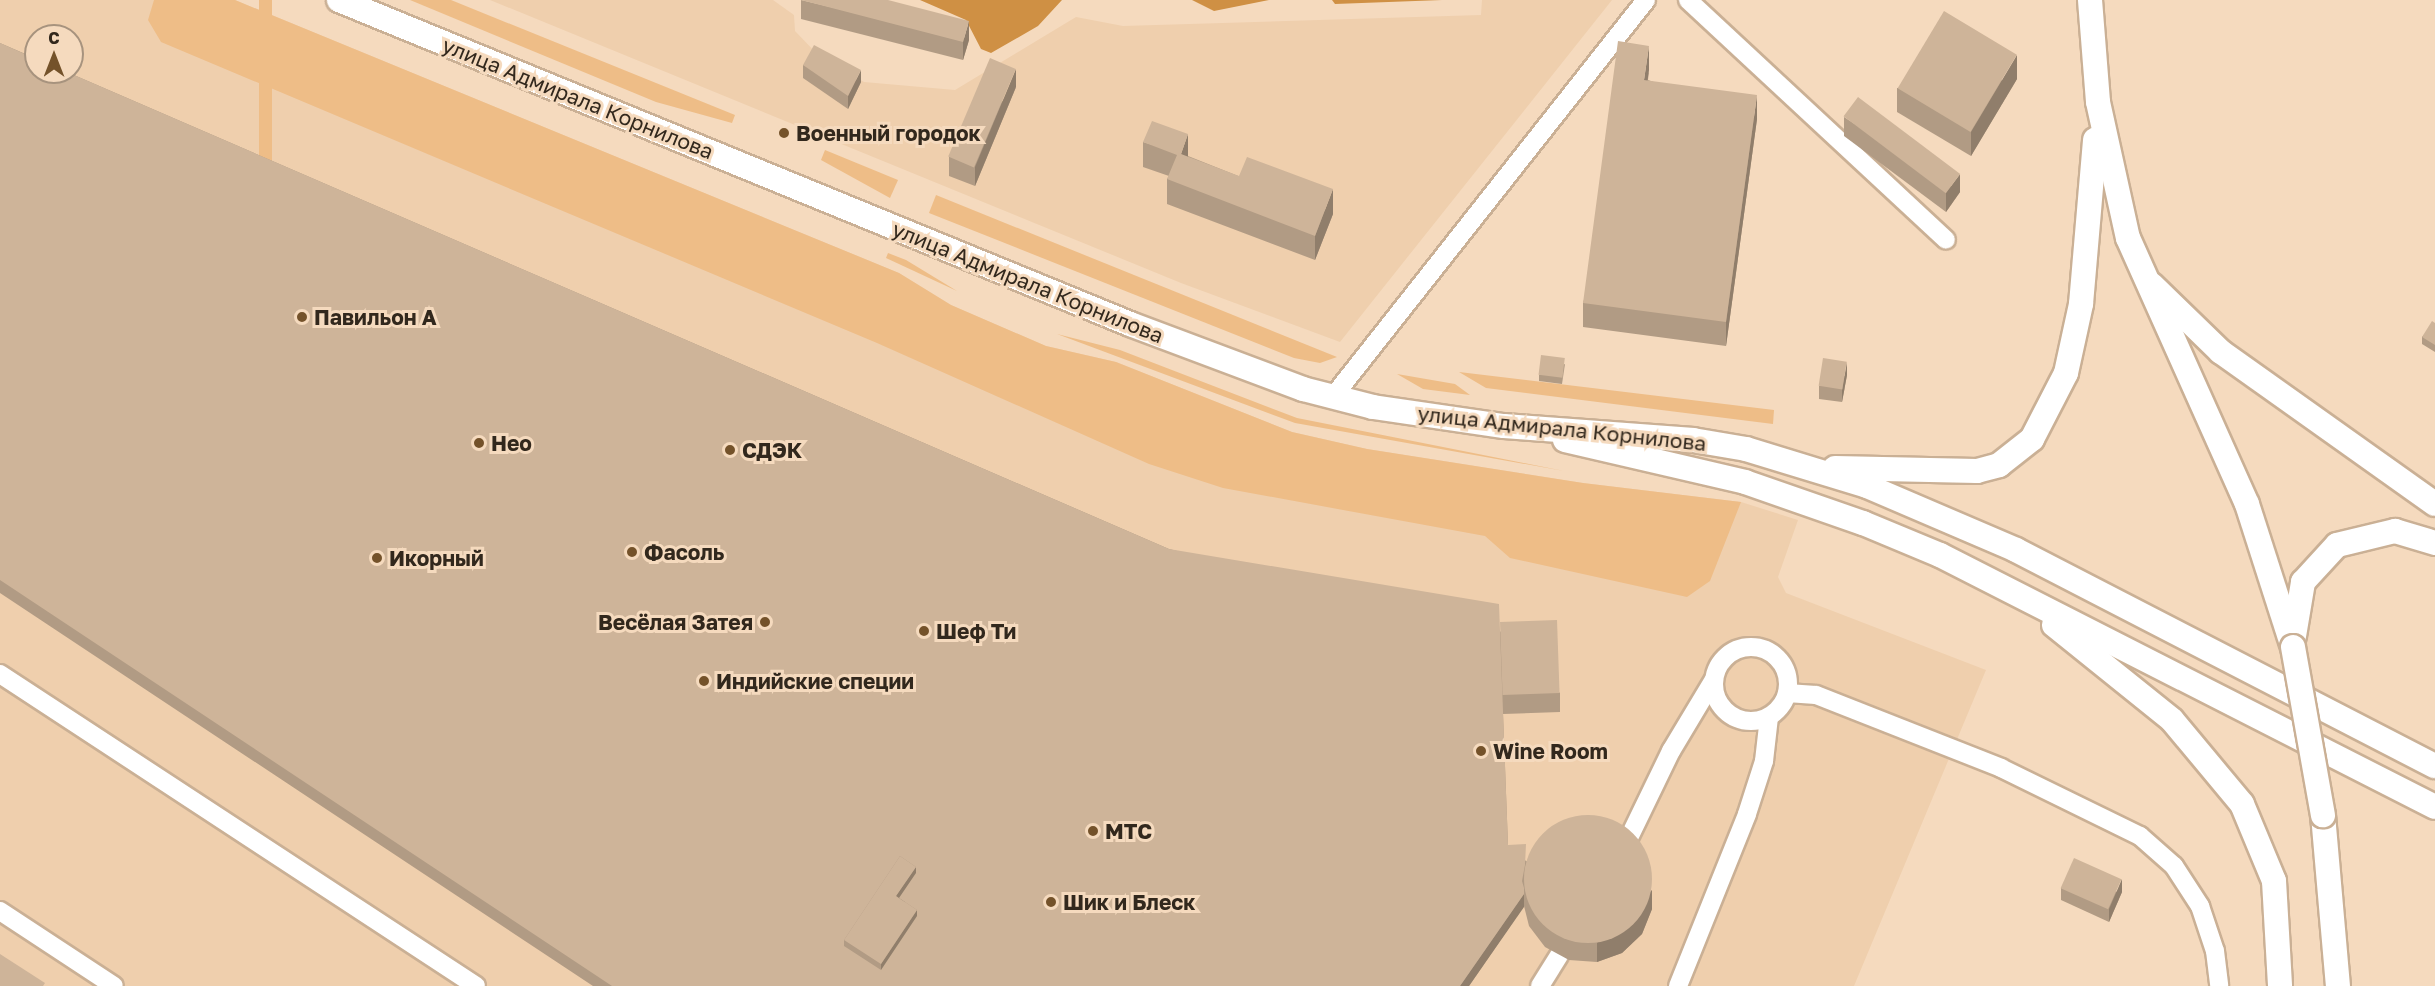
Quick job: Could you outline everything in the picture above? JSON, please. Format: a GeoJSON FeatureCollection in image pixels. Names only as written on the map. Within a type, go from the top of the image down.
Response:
{"type":"FeatureCollection","features":[{"type":"Feature","properties":{"kind":"main road","name":"улица Адмирала Корнилова"},"geometry":{"type":"LineString","coordinates":[[339,0],[1141,328],[1332,398],[1504,426],[1635,433],[1746,449],[1811,466]]}},
{"type":"Feature","properties":{"kind":"main road"},"geometry":{"type":"LineString","coordinates":[[2090,0],[2098,102],[2110,177],[2142,274],[2247,504],[2293,647],[2323,815],[2338,986]]}},
{"type":"Feature","properties":{"kind":"main road"},"geometry":{"type":"LineString","coordinates":[[1811,466],[1977,471],[2015,456],[2032,439],[2066,373],[2081,304],[2098,102]]}},
{"type":"Feature","properties":{"kind":"main road"},"geometry":{"type":"LineString","coordinates":[[2142,274],[2221,352],[2435,504]]}},
{"type":"Feature","properties":{"kind":"main road"},"geometry":{"type":"LineString","coordinates":[[1504,426],[1795,498],[1940,555],[2435,807]]}},
{"type":"Feature","properties":{"kind":"main road"},"geometry":{"type":"LineString","coordinates":[[1811,466],[2016,550],[2435,766]]}},
{"type":"Feature","properties":{"kind":"main road"},"geometry":{"type":"LineString","coordinates":[[2293,647],[2303,582],[2325,553],[2373,532],[2395,531],[2435,543]]}},
{"type":"Feature","properties":{"kind":"main road"},"geometry":{"type":"LineString","coordinates":[[2007,589],[2172,720],[2242,804],[2274,880],[2280,986]]}},
{"type":"Feature","properties":{"kind":"street"},"geometry":{"type":"LineString","coordinates":[[1332,398],[1646,0]]}},
{"type":"Feature","properties":{"kind":"street"},"geometry":{"type":"LineString","coordinates":[[1688,0],[1946,240]]}},
{"type":"Feature","properties":{"kind":"street"},"geometry":{"type":"LineString","coordinates":[[1625,846],[1671,751],[1713,681],[1719,663],[1734,650],[1755,646],[1774,654],[1786,672],[1787,693],[1769,717],[1764,761],[1750,804],[1678,986]]}},
{"type":"Feature","properties":{"kind":"street"},"geometry":{"type":"LineString","coordinates":[[0,674],[476,986]]}},
{"type":"Feature","properties":{"kind":"street"},"geometry":{"type":"LineString","coordinates":[[1713,681],[1717,701],[1730,715],[1749,721],[1769,717]]}},
{"type":"Feature","properties":{"kind":"street"},"geometry":{"type":"LineString","coordinates":[[1787,693],[1816,695],[1886,723],[2105,816],[2160,851],[2200,906],[2215,951],[2219,986]]}},
{"type":"Feature","properties":{"kind":"street"},"geometry":{"type":"LineString","coordinates":[[0,911],[114,986]]}},
{"type":"Feature","properties":{"kind":"street"},"geometry":{"type":"LineString","coordinates":[[1540,986],[1559,955]]}},
{"type":"Feature","properties":{"kind":"shaded area","name":"Павильон А"},"geometry":{"type":"Polygon","coordinates":[[[0,0],[235,0],[899,273],[951,305],[1046,346],[1116,362],[1292,432],[1367,449],[1583,483],[1741,502],[1798,520],[1778,577],[1786,593],[1986,670],[1854,986],[0,986],[0,0]]]}},
{"type":"Feature","properties":{"kind":"shaded area"},"geometry":{"type":"Polygon","coordinates":[[[154,0],[235,0],[899,273],[951,305],[1046,346],[1116,362],[1292,432],[1367,449],[1583,483],[1741,502],[1710,581],[1687,597],[1510,558],[1485,536],[1223,488],[1149,464],[877,343],[161,42],[148,20],[154,0]]]}},
{"type":"Feature","properties":{"kind":"shaded area"},"geometry":{"type":"Polygon","coordinates":[[[259,0],[272,0],[272,660],[259,660],[259,0]]]}},
{"type":"Feature","properties":{"kind":"shaded area"},"geometry":{"type":"Polygon","coordinates":[[[410,0],[451,0],[735,115],[732,123],[656,102],[410,0]]]}},
{"type":"Feature","properties":{"kind":"shaded area"},"geometry":{"type":"Polygon","coordinates":[[[490,0],[773,0],[794,15],[795,31],[820,57],[864,82],[955,90],[1076,17],[1123,26],[1481,15],[1482,0],[1612,0],[1340,342],[1181,283],[490,0]]]}},
{"type":"Feature","properties":{"kind":"shaded area"},"geometry":{"type":"Polygon","coordinates":[[[920,0],[1062,0],[1038,26],[991,53],[981,49],[966,20],[920,0]]]}},
{"type":"Feature","properties":{"kind":"shaded area"},"geometry":{"type":"Polygon","coordinates":[[[1192,0],[1269,0],[1214,11],[1192,0]]]}},
{"type":"Feature","properties":{"kind":"shaded area"},"geometry":{"type":"Polygon","coordinates":[[[1332,0],[1442,0],[1335,4],[1332,0]]]}},
{"type":"Feature","properties":{"kind":"shaded area"},"geometry":{"type":"Polygon","coordinates":[[[825,150],[898,180],[890,198],[821,160],[825,150]]]}},
{"type":"Feature","properties":{"kind":"shaded area"},"geometry":{"type":"Polygon","coordinates":[[[936,195],[1337,357],[1320,363],[1294,358],[929,213],[936,195]]]}},
{"type":"Feature","properties":{"kind":"shaded area"},"geometry":{"type":"Polygon","coordinates":[[[888,253],[906,260],[957,291],[886,258],[888,253]]]}},
{"type":"Feature","properties":{"kind":"shaded area"},"geometry":{"type":"Polygon","coordinates":[[[1057,334],[1120,350],[1297,418],[1564,471],[1295,423],[1057,334]]]}},
{"type":"Feature","properties":{"kind":"shaded area"},"geometry":{"type":"Polygon","coordinates":[[[1459,372],[1774,410],[1773,424],[1486,388],[1459,372]]]}},
{"type":"Feature","properties":{"kind":"shaded area"},"geometry":{"type":"Polygon","coordinates":[[[1397,374],[1455,384],[1470,395],[1423,389],[1397,374]]]}},
{"type":"Feature","properties":{"kind":"building"},"geometry":{"type":"Polygon","coordinates":[[[801,0],[888,0],[969,21],[963,42],[801,0]]]}},
{"type":"Feature","properties":{"kind":"building"},"geometry":{"type":"Polygon","coordinates":[[[1944,11],[2017,55],[1971,132],[1898,88],[1944,11]]]}},
{"type":"Feature","properties":{"kind":"building"},"geometry":{"type":"Polygon","coordinates":[[[1618,41],[1649,46],[1644,80],[1757,95],[1726,322],[1583,303],[1618,41]]]}},
{"type":"Feature","properties":{"kind":"building","name":"Павильон А"},"geometry":{"type":"Polygon","coordinates":[[[0,43],[24,54],[24,84],[84,84],[84,79],[1169,549],[1499,604],[1508,845],[1526,844],[1522,881],[1524,894],[1460,986],[612,986],[0,580],[0,43]],[[900,856],[844,940],[844,946],[881,970],[917,916],[917,910],[899,898],[916,873],[916,867],[900,856]]]}},
{"type":"Feature","properties":{"kind":"building"},"geometry":{"type":"Polygon","coordinates":[[[814,45],[861,70],[848,96],[803,65],[814,45]]]}},
{"type":"Feature","properties":{"kind":"building"},"geometry":{"type":"Polygon","coordinates":[[[990,58],[1016,69],[974,167],[948,156],[990,58]]]}},
{"type":"Feature","properties":{"kind":"building"},"geometry":{"type":"Polygon","coordinates":[[[1858,97],[1960,174],[1946,193],[1844,116],[1858,97]]]}},
{"type":"Feature","properties":{"kind":"building"},"geometry":{"type":"Polygon","coordinates":[[[1152,121],[1188,134],[1181,154],[1239,176],[1247,157],[1333,189],[1315,236],[1167,179],[1177,155],[1143,142],[1152,121]]]}},
{"type":"Feature","properties":{"kind":"building"},"geometry":{"type":"Polygon","coordinates":[[[2432,321],[2435,323],[2435,345],[2422,337],[2432,321]]]}},
{"type":"Feature","properties":{"kind":"building"},"geometry":{"type":"Polygon","coordinates":[[[1541,355],[1565,358],[1562,378],[1539,375],[1541,355]]]}},
{"type":"Feature","properties":{"kind":"building"},"geometry":{"type":"Polygon","coordinates":[[[1823,358],[1847,362],[1842,389],[1819,386],[1823,358]]]}},
{"type":"Feature","properties":{"kind":"building"},"geometry":{"type":"Polygon","coordinates":[[[1557,620],[1560,693],[1503,695],[1500,622],[1557,620]]]}},
{"type":"Feature","properties":{"kind":"building"},"geometry":{"type":"Polygon","coordinates":[[[1588,815],[1613,820],[1633,834],[1647,854],[1652,879],[1647,904],[1633,924],[1613,938],[1588,943],[1563,938],[1543,924],[1529,904],[1524,879],[1529,854],[1543,834],[1563,820],[1588,815]]]}},
{"type":"Feature","properties":{"kind":"building"},"geometry":{"type":"Polygon","coordinates":[[[900,856],[916,867],[896,896],[917,910],[881,964],[844,940],[900,856]]]}},
{"type":"Feature","properties":{"kind":"building"},"geometry":{"type":"Polygon","coordinates":[[[2074,858],[2122,879],[2108,909],[2061,888],[2074,858]]]}},
{"type":"Feature","properties":{"kind":"building"},"geometry":{"type":"Polygon","coordinates":[[[0,954],[45,983],[43,986],[0,986],[0,954]]]}},
{"type":"Feature","properties":{"kind":"place","name":"Военный городок"},"geometry":{"type":"Point","coordinates":[784,133]}},
{"type":"Feature","properties":{"kind":"place","name":"Павильон А"},"geometry":{"type":"Point","coordinates":[302,317]}},
{"type":"Feature","properties":{"kind":"place","name":"Нео"},"geometry":{"type":"Point","coordinates":[479,443]}},
{"type":"Feature","properties":{"kind":"place","name":"СДЭК"},"geometry":{"type":"Point","coordinates":[730,450]}},
{"type":"Feature","properties":{"kind":"place","name":"Фасоль"},"geometry":{"type":"Point","coordinates":[632,552]}},
{"type":"Feature","properties":{"kind":"place","name":"Икорный"},"geometry":{"type":"Point","coordinates":[377,558]}},
{"type":"Feature","properties":{"kind":"place","name":"Весёлая Затея"},"geometry":{"type":"Point","coordinates":[765,622]}},
{"type":"Feature","properties":{"kind":"place","name":"Шеф Ти"},"geometry":{"type":"Point","coordinates":[924,631]}},
{"type":"Feature","properties":{"kind":"place","name":"Индийские специи"},"geometry":{"type":"Point","coordinates":[704,681]}},
{"type":"Feature","properties":{"kind":"place","name":"Wine Room"},"geometry":{"type":"Point","coordinates":[1481,751]}},
{"type":"Feature","properties":{"kind":"place","name":"МТС"},"geometry":{"type":"Point","coordinates":[1093,831]}},
{"type":"Feature","properties":{"kind":"place","name":"Шик и Блеск"},"geometry":{"type":"Point","coordinates":[1051,902]}}]}
